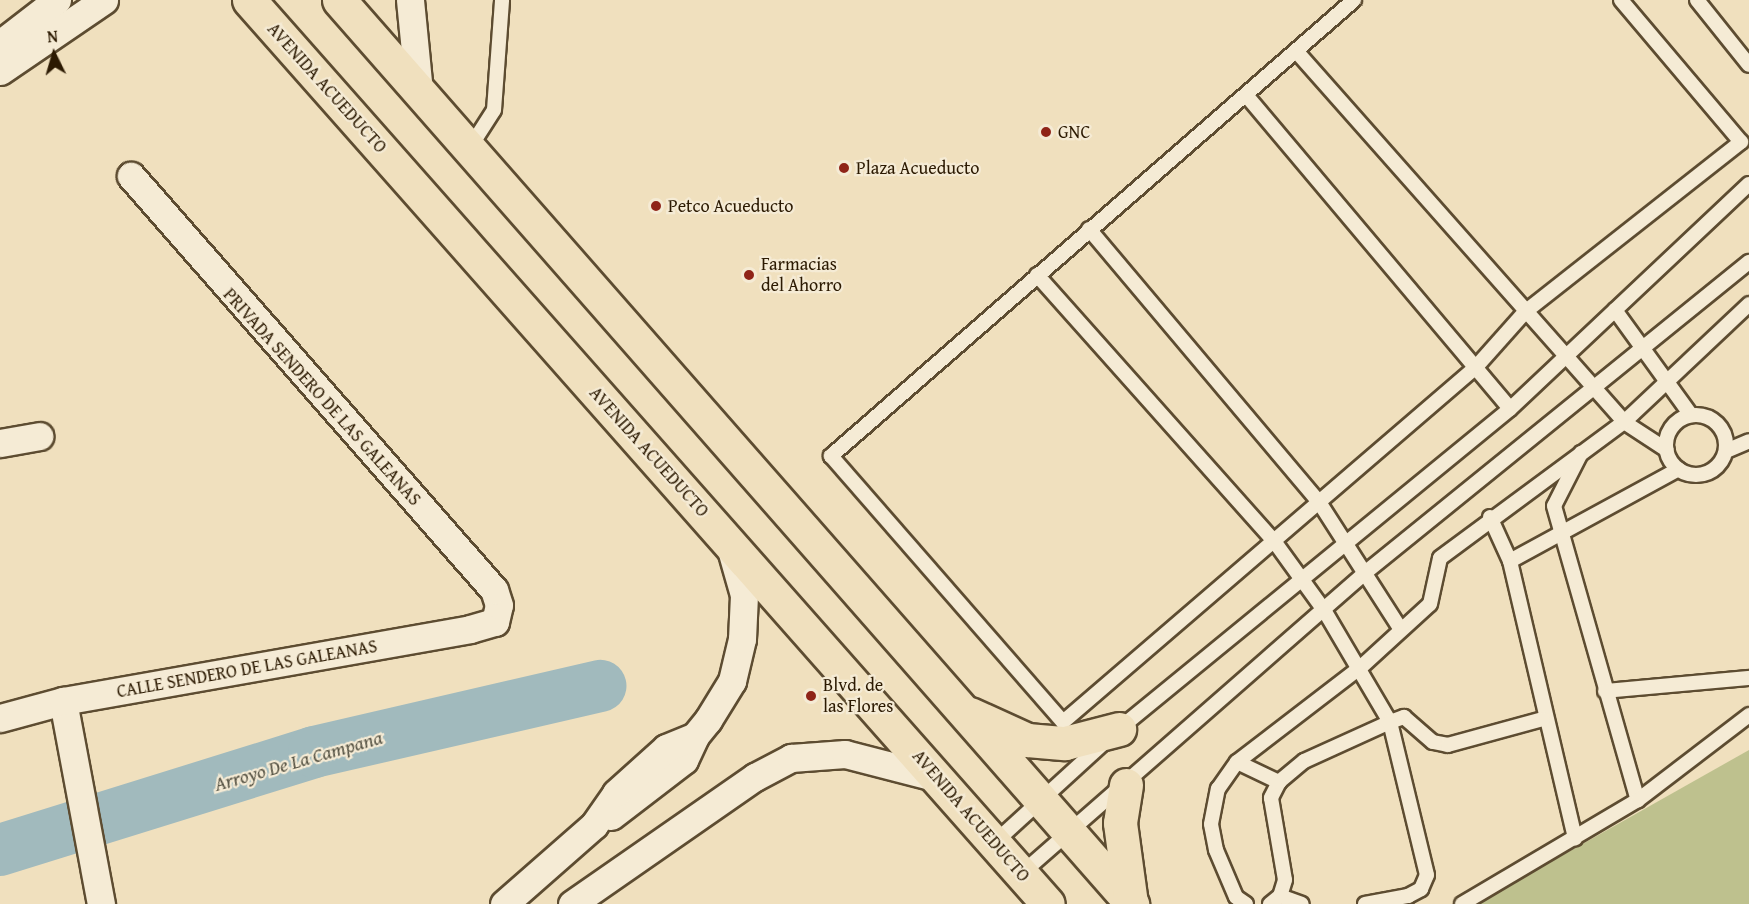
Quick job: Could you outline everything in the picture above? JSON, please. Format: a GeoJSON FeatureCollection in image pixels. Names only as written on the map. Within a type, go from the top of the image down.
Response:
{"type":"FeatureCollection","features":[{"type":"Feature","properties":{"kind":"main road","name":"AVENIDA ACUEDUCTO"},"geometry":{"type":"LineString","coordinates":[[249,0],[1048,904]]}},
{"type":"Feature","properties":{"kind":"main road"},"geometry":{"type":"LineString","coordinates":[[339,0],[1131,904]]}},
{"type":"Feature","properties":{"kind":"main road"},"geometry":{"type":"LineString","coordinates":[[960,710],[1027,740],[1065,743],[1119,729]]}},
{"type":"Feature","properties":{"kind":"main road"},"geometry":{"type":"LineString","coordinates":[[1126,785],[1120,823],[1131,904]]}},
{"type":"Feature","properties":{"kind":"street"},"geometry":{"type":"LineString","coordinates":[[0,44],[57,0]]}},
{"type":"Feature","properties":{"kind":"street"},"geometry":{"type":"LineString","coordinates":[[0,71],[104,0]]}},
{"type":"Feature","properties":{"kind":"street"},"geometry":{"type":"LineString","coordinates":[[410,0],[418,91]]}},
{"type":"Feature","properties":{"kind":"street","name":"PRIVADA SENDERO DE LAS GALEANAS"},"geometry":{"type":"LineString","coordinates":[[131,176],[494,590],[500,605],[495,622]]}},
{"type":"Feature","properties":{"kind":"street"},"geometry":{"type":"LineString","coordinates":[[0,443],[39,436]]}},
{"type":"Feature","properties":{"kind":"street"},"geometry":{"type":"LineString","coordinates":[[504,904],[594,825],[628,807],[684,760],[695,736],[732,681],[742,639],[744,595],[729,542]]}},
{"type":"Feature","properties":{"kind":"street","name":"CALLE SENDERO DE LAS GALEANAS"},"geometry":{"type":"LineString","coordinates":[[0,718],[63,701],[495,622]]}},
{"type":"Feature","properties":{"kind":"street"},"geometry":{"type":"LineString","coordinates":[[63,701],[101,904]]}},
{"type":"Feature","properties":{"kind":"street"},"geometry":{"type":"LineString","coordinates":[[572,904],[755,777],[791,758],[845,753],[938,778]]}},
{"type":"Feature","properties":{"kind":"lane"},"geometry":{"type":"LineString","coordinates":[[469,149],[494,110],[502,0]]}},
{"type":"Feature","properties":{"kind":"lane"},"geometry":{"type":"LineString","coordinates":[[1354,0],[831,456],[1063,722],[1476,367],[1525,312],[1745,139],[1621,0]]}},
{"type":"Feature","properties":{"kind":"lane"},"geometry":{"type":"LineString","coordinates":[[1697,0],[1749,65]]}},
{"type":"Feature","properties":{"kind":"lane"},"geometry":{"type":"LineString","coordinates":[[1297,52],[1624,422],[1667,450],[1679,469],[1690,474],[1713,470],[1726,451],[1749,441]]}},
{"type":"Feature","properties":{"kind":"lane"},"geometry":{"type":"LineString","coordinates":[[1246,95],[1510,409]]}},
{"type":"Feature","properties":{"kind":"lane"},"geometry":{"type":"LineString","coordinates":[[994,843],[1119,729],[1301,577],[1510,409],[1749,183]]}},
{"type":"Feature","properties":{"kind":"lane"},"geometry":{"type":"LineString","coordinates":[[1089,229],[1319,502],[1347,541],[1400,628]]}},
{"type":"Feature","properties":{"kind":"lane"},"geometry":{"type":"LineString","coordinates":[[1021,874],[1069,835],[1366,572],[1596,390],[1749,262]]}},
{"type":"Feature","properties":{"kind":"lane"},"geometry":{"type":"LineString","coordinates":[[1037,275],[1274,541],[1324,610],[1360,667],[1390,722],[1427,875],[1421,889],[1408,896],[1365,904]]}},
{"type":"Feature","properties":{"kind":"lane"},"geometry":{"type":"LineString","coordinates":[[1246,904],[1236,897],[1216,850],[1211,824],[1218,789],[1237,762],[1360,667],[1400,628],[1430,604],[1440,558],[1490,517],[1583,448],[1624,422],[1667,378],[1749,304]]}},
{"type":"Feature","properties":{"kind":"lane"},"geometry":{"type":"LineString","coordinates":[[1615,310],[1644,351],[1667,378],[1691,415],[1713,420],[1721,428],[1726,451]]}},
{"type":"Feature","properties":{"kind":"lane"},"geometry":{"type":"LineString","coordinates":[[1667,450],[1671,428],[1691,415]]}},
{"type":"Feature","properties":{"kind":"lane"},"geometry":{"type":"LineString","coordinates":[[1583,448],[1557,492],[1554,506],[1638,800]]}},
{"type":"Feature","properties":{"kind":"lane"},"geometry":{"type":"LineString","coordinates":[[1510,561],[1562,530],[1679,469]]}},
{"type":"Feature","properties":{"kind":"lane"},"geometry":{"type":"LineString","coordinates":[[1490,517],[1510,561],[1543,719],[1575,838]]}},
{"type":"Feature","properties":{"kind":"lane"},"geometry":{"type":"LineString","coordinates":[[1605,691],[1749,678]]}},
{"type":"Feature","properties":{"kind":"lane"},"geometry":{"type":"LineString","coordinates":[[1462,904],[1638,800],[1749,716]]}},
{"type":"Feature","properties":{"kind":"lane"},"geometry":{"type":"LineString","coordinates":[[1302,904],[1275,900],[1285,880],[1271,798],[1279,782],[1304,761],[1404,717],[1433,742],[1448,745],[1543,719]]}},
{"type":"Feature","properties":{"kind":"lane"},"geometry":{"type":"LineString","coordinates":[[1237,762],[1279,782]]}},
{"type":"Feature","properties":{"kind":"green space"},"geometry":{"type":"Polygon","coordinates":[[[1749,750],[1749,904],[1476,904],[1749,750]]]}},
{"type":"Feature","properties":{"kind":"waterway","name":"Arroyo De La Campana"},"geometry":{"type":"LineString","coordinates":[[0,850],[314,752],[600,686]]}},
{"type":"Feature","properties":{"kind":"place","name":"GNC"},"geometry":{"type":"Point","coordinates":[1046,132]}},
{"type":"Feature","properties":{"kind":"place","name":"Plaza Acueducto"},"geometry":{"type":"Point","coordinates":[844,168]}},
{"type":"Feature","properties":{"kind":"place","name":"Petco Acueducto"},"geometry":{"type":"Point","coordinates":[656,206]}},
{"type":"Feature","properties":{"kind":"place","name":"Farmacias del Ahorro"},"geometry":{"type":"Point","coordinates":[749,275]}},
{"type":"Feature","properties":{"kind":"place","name":"Blvd. de las Flores"},"geometry":{"type":"Point","coordinates":[811,696]}}]}
